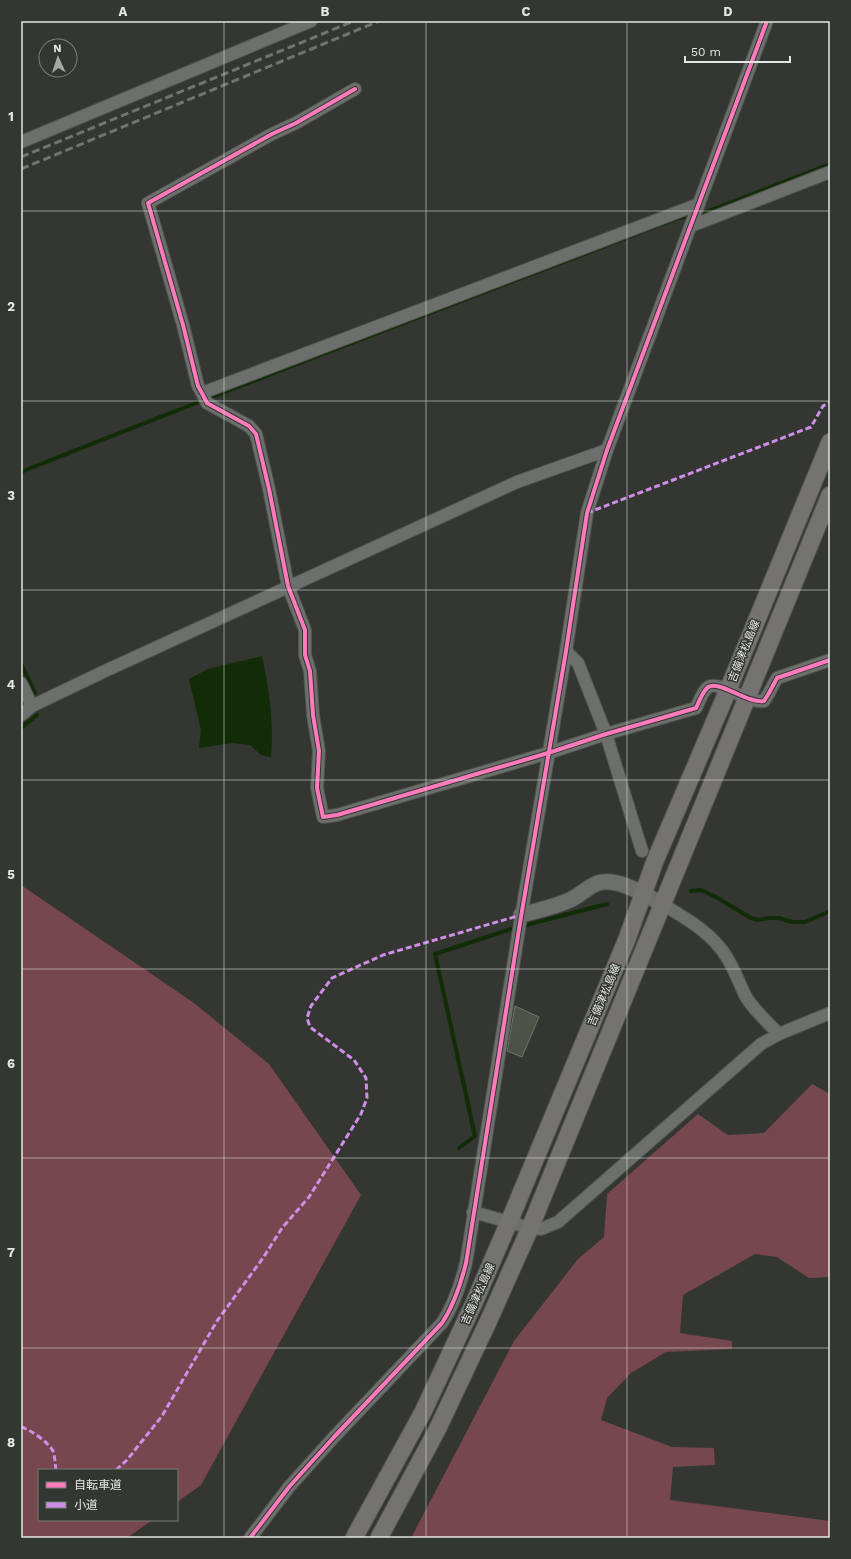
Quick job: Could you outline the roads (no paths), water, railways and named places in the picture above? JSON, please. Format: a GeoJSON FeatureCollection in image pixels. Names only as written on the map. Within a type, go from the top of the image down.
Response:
{"type":"FeatureCollection","features":[{"type":"Feature","properties":{"kind":"main road","name":"吉備津松島線"},"geometry":{"type":"LineString","coordinates":[[354,1538],[423,1412],[474,1303],[627,939],[656,861],[830,442]]}},
{"type":"Feature","properties":{"kind":"main road","name":"吉備津松島線"},"geometry":{"type":"LineString","coordinates":[[379,1538],[437,1430],[530,1228],[830,495]]}},
{"type":"Feature","properties":{"kind":"street"},"geometry":{"type":"LineString","coordinates":[[21,142],[311,21]]}},
{"type":"Feature","properties":{"kind":"street"},"geometry":{"type":"LineString","coordinates":[[250,1538],[289,1488],[329,1442],[442,1323],[448,1315],[462,1278],[566,651],[587,513],[607,450],[767,21]]}},
{"type":"Feature","properties":{"kind":"street"},"geometry":{"type":"LineString","coordinates":[[355,89],[296,123],[272,134],[148,203],[183,326],[198,386],[204,397],[249,426],[256,434],[269,489],[288,586],[305,630],[305,655],[310,670],[312,715],[319,751],[317,788],[323,817],[337,815],[696,708],[706,689],[710,685],[716,685],[758,702],[764,700],[769,694],[776,678],[830,660]]}},
{"type":"Feature","properties":{"kind":"street"},"geometry":{"type":"LineString","coordinates":[[204,397],[695,214],[830,172]]}},
{"type":"Feature","properties":{"kind":"street"},"geometry":{"type":"LineString","coordinates":[[21,715],[32,706],[105,670],[288,586],[518,482],[607,450]]}},
{"type":"Feature","properties":{"kind":"street"},"geometry":{"type":"LineString","coordinates":[[566,651],[578,663],[606,734],[642,851]]}},
{"type":"Feature","properties":{"kind":"street"},"geometry":{"type":"LineString","coordinates":[[21,684],[32,706]]}},
{"type":"Feature","properties":{"kind":"street"},"geometry":{"type":"LineString","coordinates":[[520,922],[572,899],[589,887],[600,883],[610,882],[626,886],[662,904],[701,928],[725,955],[747,998],[779,1034]]}},
{"type":"Feature","properties":{"kind":"street"},"geometry":{"type":"LineString","coordinates":[[474,1212],[530,1228],[547,1228],[558,1222],[761,1044],[779,1034],[830,1013]]}},
{"type":"Feature","properties":{"kind":"waterway"},"geometry":{"type":"LineString","coordinates":[[21,472],[679,218],[706,212],[830,164]]}},
{"type":"Feature","properties":{"kind":"waterway"},"geometry":{"type":"LineString","coordinates":[[21,664],[35,693]]}},
{"type":"Feature","properties":{"kind":"waterway"},"geometry":{"type":"LineString","coordinates":[[21,728],[37,715]]}},
{"type":"Feature","properties":{"kind":"waterway"},"geometry":{"type":"LineString","coordinates":[[691,891],[701,890],[716,897],[751,918],[758,920],[779,918],[792,922],[805,922],[830,911]]}},
{"type":"Feature","properties":{"kind":"waterway"},"geometry":{"type":"LineString","coordinates":[[459,1148],[475,1136],[435,954],[511,929],[607,904]]}},
{"type":"Feature","properties":{"kind":"railway"},"geometry":{"type":"LineString","coordinates":[[21,157],[354,21]]}},
{"type":"Feature","properties":{"kind":"railway"},"geometry":{"type":"LineString","coordinates":[[21,169],[379,21]]}}]}
